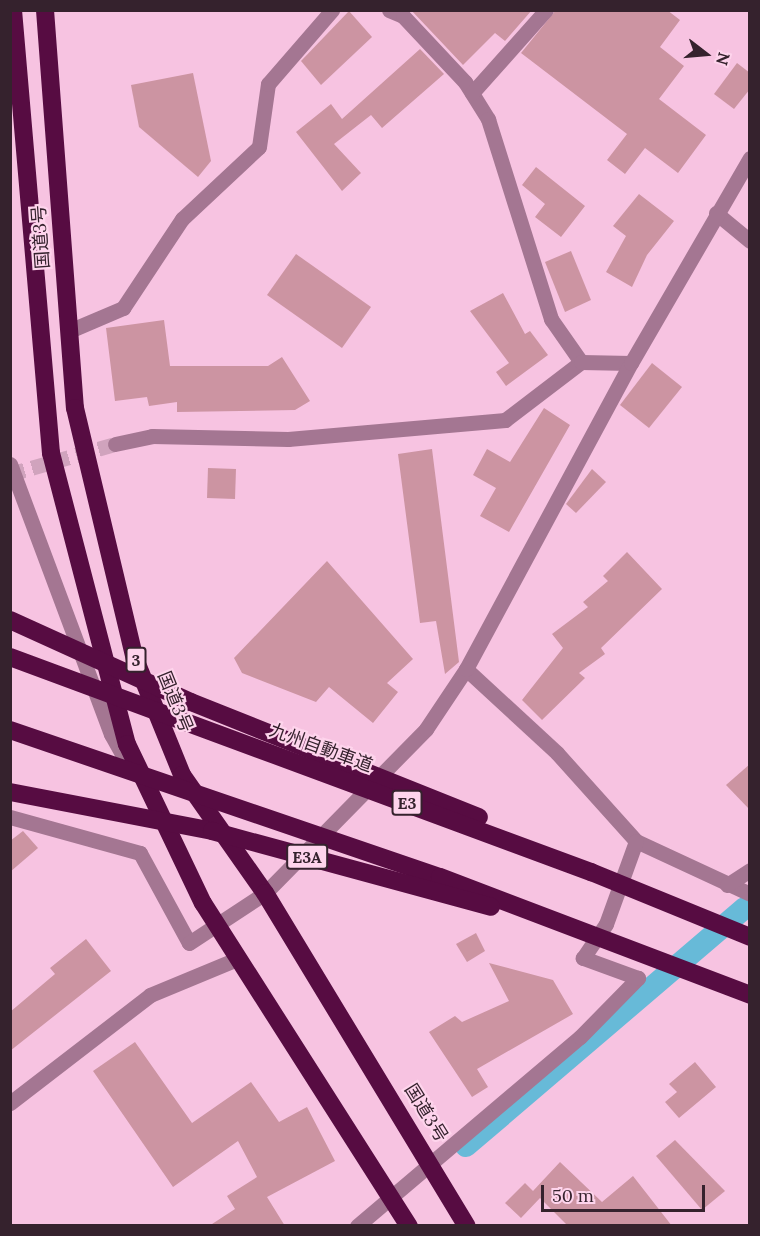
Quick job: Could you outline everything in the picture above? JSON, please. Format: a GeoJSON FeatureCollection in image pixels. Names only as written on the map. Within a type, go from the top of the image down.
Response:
{"type":"FeatureCollection","features":[{"type":"Feature","properties":{"kind":"highway","name":"国道3号"},"geometry":{"type":"LineString","coordinates":[[13,10],[51,453],[127,744],[203,903],[351,1142],[391,1193],[409,1226]]}},
{"type":"Feature","properties":{"kind":"highway","name":"国道3号"},"geometry":{"type":"LineString","coordinates":[[45,10],[75,408],[135,659],[182,775],[265,893],[431,1161],[467,1226]]}},
{"type":"Feature","properties":{"kind":"highway"},"geometry":{"type":"LineString","coordinates":[[10,620],[191,702],[495,823],[591,872]]}},
{"type":"Feature","properties":{"kind":"highway","name":"九州自動車道"},"geometry":{"type":"LineString","coordinates":[[10,657],[591,872],[750,937]]}},
{"type":"Feature","properties":{"kind":"highway"},"geometry":{"type":"LineString","coordinates":[[10,730],[94,756],[600,937],[750,995]]}},
{"type":"Feature","properties":{"kind":"highway","name":"E3A"},"geometry":{"type":"LineString","coordinates":[[10,792],[212,831],[600,937]]}},
{"type":"Feature","properties":{"kind":"street"},"geometry":{"type":"LineString","coordinates":[[69,331],[123,308],[183,219],[258,147],[268,84],[332,10]]}},
{"type":"Feature","properties":{"kind":"street"},"geometry":{"type":"LineString","coordinates":[[389,10],[403,16],[472,93],[488,120],[551,319],[581,362]]}},
{"type":"Feature","properties":{"kind":"street"},"geometry":{"type":"LineString","coordinates":[[472,93],[546,10]]}},
{"type":"Feature","properties":{"kind":"street"},"geometry":{"type":"LineString","coordinates":[[10,817],[140,853],[189,943],[265,893],[426,729],[465,669],[631,363],[750,158]]}},
{"type":"Feature","properties":{"kind":"street"},"geometry":{"type":"LineString","coordinates":[[716,213],[750,241]]}},
{"type":"Feature","properties":{"kind":"street"},"geometry":{"type":"LineString","coordinates":[[115,444],[152,436],[288,439],[505,420],[581,362],[631,363]]}},
{"type":"Feature","properties":{"kind":"street"},"geometry":{"type":"LineString","coordinates":[[10,464],[111,734],[203,903]]}},
{"type":"Feature","properties":{"kind":"street"},"geometry":{"type":"LineString","coordinates":[[465,669],[557,753],[636,841],[750,894]]}},
{"type":"Feature","properties":{"kind":"street"},"geometry":{"type":"LineString","coordinates":[[357,1226],[391,1193],[580,1037],[638,978],[583,958],[606,924],[636,841]]}},
{"type":"Feature","properties":{"kind":"street"},"geometry":{"type":"LineString","coordinates":[[727,885],[750,870]]}},
{"type":"Feature","properties":{"kind":"street"},"geometry":{"type":"LineString","coordinates":[[10,1103],[150,995],[237,959]]}},
{"type":"Feature","properties":{"kind":"building"},"geometry":{"type":"Polygon","coordinates":[[[411,10],[532,10],[505,41],[495,33],[463,65],[411,10]]]}},
{"type":"Feature","properties":{"kind":"building"},"geometry":{"type":"Polygon","coordinates":[[[556,10],[667,10],[680,20],[660,47],[684,66],[659,99],[706,135],[678,173],[645,148],[625,174],[607,160],[627,134],[521,53],[556,10]]]}},
{"type":"Feature","properties":{"kind":"building"},"geometry":{"type":"Polygon","coordinates":[[[349,11],[372,37],[321,85],[301,61],[349,11]]]}},
{"type":"Feature","properties":{"kind":"building"},"geometry":{"type":"Polygon","coordinates":[[[420,49],[444,74],[382,128],[371,115],[334,144],[361,173],[342,191],[296,132],[331,104],[342,119],[420,49]]]}},
{"type":"Feature","properties":{"kind":"building"},"geometry":{"type":"Polygon","coordinates":[[[737,63],[750,73],[750,89],[734,109],[714,94],[737,63]]]}},
{"type":"Feature","properties":{"kind":"building"},"geometry":{"type":"Polygon","coordinates":[[[193,73],[211,161],[198,177],[139,127],[131,85],[193,73]]]}},
{"type":"Feature","properties":{"kind":"building"},"geometry":{"type":"Polygon","coordinates":[[[536,167],[585,206],[561,237],[535,217],[545,204],[522,185],[536,167]]]}},
{"type":"Feature","properties":{"kind":"building"},"geometry":{"type":"Polygon","coordinates":[[[639,194],[674,221],[647,255],[632,287],[606,272],[626,236],[613,226],[639,194]]]}},
{"type":"Feature","properties":{"kind":"building"},"geometry":{"type":"Polygon","coordinates":[[[571,251],[591,300],[565,312],[545,262],[571,251]]]}},
{"type":"Feature","properties":{"kind":"building"},"geometry":{"type":"Polygon","coordinates":[[[296,254],[371,307],[342,348],[267,295],[296,254]]]}},
{"type":"Feature","properties":{"kind":"building"},"geometry":{"type":"Polygon","coordinates":[[[503,293],[525,334],[530,331],[548,355],[506,386],[496,372],[509,363],[470,311],[503,293]]]}},
{"type":"Feature","properties":{"kind":"building"},"geometry":{"type":"Polygon","coordinates":[[[164,320],[170,366],[268,366],[282,357],[310,401],[295,410],[177,412],[177,402],[149,406],[147,397],[115,401],[106,328],[164,320]]]}},
{"type":"Feature","properties":{"kind":"building"},"geometry":{"type":"Polygon","coordinates":[[[652,363],[682,387],[649,428],[620,405],[652,363]]]}},
{"type":"Feature","properties":{"kind":"building"},"geometry":{"type":"Polygon","coordinates":[[[544,408],[570,425],[509,532],[480,516],[496,488],[473,475],[487,449],[510,462],[544,408]]]}},
{"type":"Feature","properties":{"kind":"building"},"geometry":{"type":"Polygon","coordinates":[[[432,449],[459,662],[445,674],[436,621],[420,623],[398,454],[432,449]]]}},
{"type":"Feature","properties":{"kind":"building"},"geometry":{"type":"Polygon","coordinates":[[[208,468],[236,469],[235,499],[207,498],[208,468]]]}},
{"type":"Feature","properties":{"kind":"building"},"geometry":{"type":"Polygon","coordinates":[[[592,469],[606,482],[576,513],[566,504],[592,469]]]}},
{"type":"Feature","properties":{"kind":"building"},"geometry":{"type":"Polygon","coordinates":[[[627,552],[662,589],[601,648],[605,654],[579,673],[585,678],[542,720],[522,700],[563,648],[552,634],[588,607],[583,602],[608,581],[603,576],[627,552]]]}},
{"type":"Feature","properties":{"kind":"building"},"geometry":{"type":"Polygon","coordinates":[[[327,561],[413,659],[387,683],[398,692],[373,723],[329,687],[316,702],[242,673],[234,658],[327,561]]]}},
{"type":"Feature","properties":{"kind":"building"},"geometry":{"type":"Polygon","coordinates":[[[750,764],[750,810],[726,785],[750,764]]]}},
{"type":"Feature","properties":{"kind":"building"},"geometry":{"type":"Polygon","coordinates":[[[23,831],[38,848],[10,872],[10,841],[23,831]]]}},
{"type":"Feature","properties":{"kind":"building"},"geometry":{"type":"Polygon","coordinates":[[[476,933],[485,951],[467,962],[456,944],[476,933]]]}},
{"type":"Feature","properties":{"kind":"building"},"geometry":{"type":"Polygon","coordinates":[[[86,939],[111,971],[10,1051],[10,1012],[55,974],[50,968],[86,939]]]}},
{"type":"Feature","properties":{"kind":"building"},"geometry":{"type":"Polygon","coordinates":[[[489,963],[553,980],[573,1014],[477,1069],[488,1087],[472,1097],[429,1032],[455,1016],[462,1022],[509,1001],[489,963]]]}},
{"type":"Feature","properties":{"kind":"building"},"geometry":{"type":"Polygon","coordinates":[[[135,1042],[192,1123],[251,1082],[279,1122],[307,1107],[335,1161],[267,1197],[285,1226],[209,1226],[235,1209],[227,1196],[257,1177],[238,1141],[173,1187],[93,1071],[135,1042]]]}},
{"type":"Feature","properties":{"kind":"building"},"geometry":{"type":"Polygon","coordinates":[[[695,1062],[716,1087],[679,1118],[665,1102],[677,1092],[669,1084],[695,1062]]]}},
{"type":"Feature","properties":{"kind":"building"},"geometry":{"type":"Polygon","coordinates":[[[675,1140],[725,1191],[702,1210],[656,1156],[675,1140]]]}},
{"type":"Feature","properties":{"kind":"building"},"geometry":{"type":"Polygon","coordinates":[[[560,1162],[602,1202],[633,1176],[672,1226],[568,1226],[540,1198],[521,1218],[505,1203],[525,1183],[533,1191],[560,1162]]]}},
{"type":"Feature","properties":{"kind":"waterway"},"geometry":{"type":"LineString","coordinates":[[466,1146],[745,908]]}},
{"type":"Feature","properties":{"kind":"tunnel"},"geometry":{"type":"LineString","coordinates":[[10,474],[115,444]]}}]}
